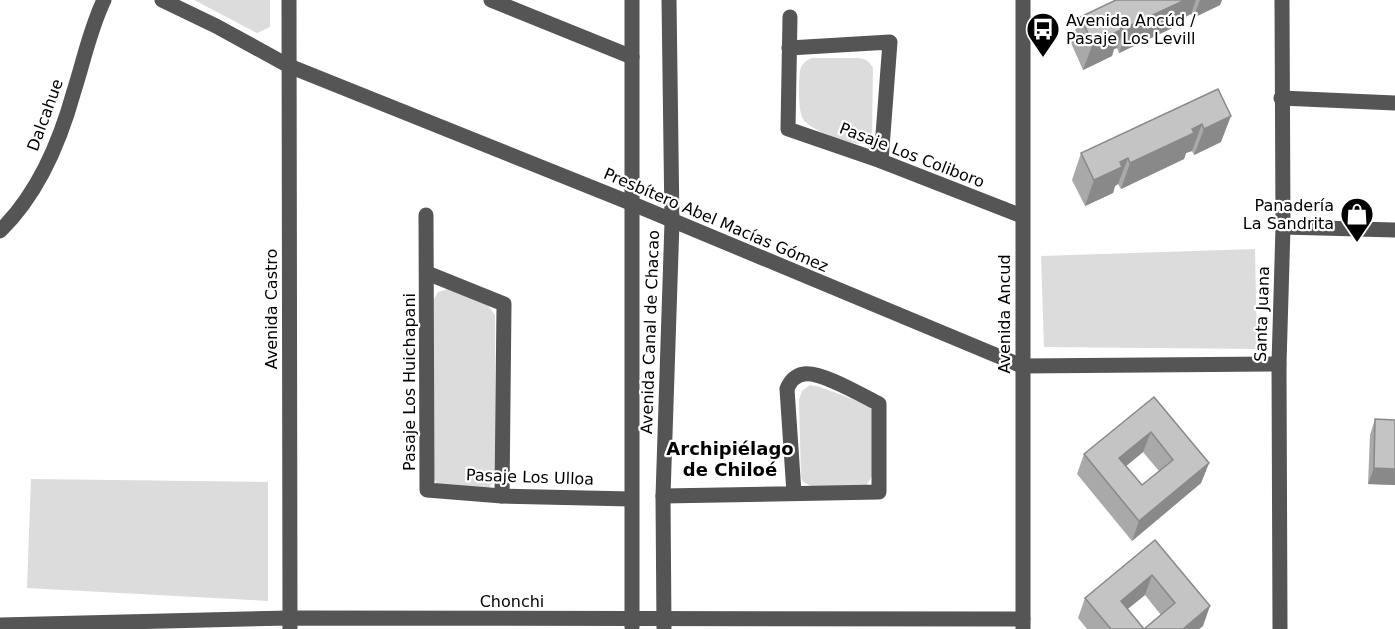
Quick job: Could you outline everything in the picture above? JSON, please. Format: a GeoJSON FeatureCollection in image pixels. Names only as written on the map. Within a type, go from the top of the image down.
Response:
{"type":"FeatureCollection","features":[{"type":"Feature","properties":{"kind":"street","name":"Dalcahue"},"geometry":{"type":"LineString","coordinates":[[0,231],[33,190],[58,144],[93,25],[104,0]]}},
{"type":"Feature","properties":{"kind":"street","name":"Presbítero Abel Macías Gómez"},"geometry":{"type":"LineString","coordinates":[[162,0],[216,26],[289,66],[633,204],[1022,366],[1279,364]]}},
{"type":"Feature","properties":{"kind":"street","name":"Avenida Castro"},"geometry":{"type":"LineString","coordinates":[[289,0],[290,624]]}},
{"type":"Feature","properties":{"kind":"street"},"geometry":{"type":"LineString","coordinates":[[491,0],[506,3],[632,57]]}},
{"type":"Feature","properties":{"kind":"street","name":"Avenida Canal de Chacao"},"geometry":{"type":"LineString","coordinates":[[632,0],[632,624]]}},
{"type":"Feature","properties":{"kind":"street","name":"Avenida Canal de Chacao"},"geometry":{"type":"LineString","coordinates":[[664,624],[663,496],[672,222],[669,0]]}},
{"type":"Feature","properties":{"kind":"street","name":"Avenida Ancud"},"geometry":{"type":"LineString","coordinates":[[1023,0],[1023,624]]}},
{"type":"Feature","properties":{"kind":"street","name":"Santa Juana"},"geometry":{"type":"LineString","coordinates":[[1280,629],[1279,364],[1283,227],[1282,0]]}},
{"type":"Feature","properties":{"kind":"street"},"geometry":{"type":"LineString","coordinates":[[790,17],[789,48],[890,42],[881,161]]}},
{"type":"Feature","properties":{"kind":"street","name":"Pasaje Los Coliboro"},"geometry":{"type":"LineString","coordinates":[[789,48],[788,129],[881,161],[1022,216]]}},
{"type":"Feature","properties":{"kind":"street"},"geometry":{"type":"LineString","coordinates":[[1281,98],[1395,103]]}},
{"type":"Feature","properties":{"kind":"street","name":"Pasaje Los Huichapani"},"geometry":{"type":"LineString","coordinates":[[426,215],[428,490]]}},
{"type":"Feature","properties":{"kind":"street"},"geometry":{"type":"LineString","coordinates":[[1283,227],[1395,230]]}},
{"type":"Feature","properties":{"kind":"street","name":"Pasaje Los Huichapani"},"geometry":{"type":"LineString","coordinates":[[427,273],[504,304],[502,496]]}},
{"type":"Feature","properties":{"kind":"street"},"geometry":{"type":"LineString","coordinates":[[663,496],[879,492],[879,404],[840,384],[813,374],[802,374],[790,383],[787,389],[794,493]]}},
{"type":"Feature","properties":{"kind":"street","name":"Pasaje Los Ulloa"},"geometry":{"type":"LineString","coordinates":[[428,490],[502,496],[632,499]]}},
{"type":"Feature","properties":{"kind":"street","name":"Chonchi"},"geometry":{"type":"LineString","coordinates":[[0,625],[1023,624]]}},
{"type":"Feature","properties":{"kind":"shaded area"},"geometry":{"type":"Polygon","coordinates":[[[194,0],[270,0],[270,27],[257,33],[194,0]]]}},
{"type":"Feature","properties":{"kind":"shaded area"},"geometry":{"type":"Polygon","coordinates":[[[812,58],[858,58],[867,61],[872,66],[872,137],[867,143],[853,143],[833,137],[814,128],[803,119],[799,101],[800,71],[803,64],[812,58]]]}},
{"type":"Feature","properties":{"kind":"shaded area"},"geometry":{"type":"Polygon","coordinates":[[[1255,249],[1257,349],[1044,347],[1041,256],[1255,249]]]}},
{"type":"Feature","properties":{"kind":"shaded area"},"geometry":{"type":"Polygon","coordinates":[[[448,289],[487,304],[495,315],[496,478],[488,489],[438,486],[434,478],[434,299],[438,292],[448,289]]]}},
{"type":"Feature","properties":{"kind":"shaded area"},"geometry":{"type":"Polygon","coordinates":[[[810,385],[866,404],[872,410],[872,476],[866,486],[813,487],[803,482],[799,400],[802,391],[810,385]]]}},
{"type":"Feature","properties":{"kind":"shaded area"},"geometry":{"type":"Polygon","coordinates":[[[31,479],[268,482],[268,601],[27,588],[31,479]]]}},
{"type":"Feature","properties":{"kind":"building"},"geometry":{"type":"Polygon","coordinates":[[[1116,0],[1185,0],[1129,26],[1127,21],[1119,25],[1121,30],[1093,43],[1080,17],[1116,0]]]}},
{"type":"Feature","properties":{"kind":"building"},"geometry":{"type":"Polygon","coordinates":[[[1218,89],[1231,116],[1204,129],[1202,124],[1192,129],[1194,133],[1130,163],[1128,158],[1120,162],[1122,167],[1094,180],[1081,153],[1218,89]]]}},
{"type":"Feature","properties":{"kind":"building"},"geometry":{"type":"Polygon","coordinates":[[[1154,397],[1209,463],[1139,521],[1084,454],[1154,397]],[[1151,432],[1119,458],[1142,485],[1173,460],[1151,432]]]}},
{"type":"Feature","properties":{"kind":"building"},"geometry":{"type":"Polygon","coordinates":[[[1375,419],[1395,420],[1395,469],[1374,468],[1375,419]]]}},
{"type":"Feature","properties":{"kind":"building"},"geometry":{"type":"Polygon","coordinates":[[[1155,540],[1210,606],[1183,629],[1144,629],[1111,629],[1085,598],[1155,540]],[[1152,575],[1121,601],[1144,629],[1175,603],[1152,575]]]}},
{"type":"Feature","properties":{"kind":"place","name":"Avenida Ancúd / Pasaje Los Levill"},"geometry":{"type":"Point","coordinates":[1043,58]}},
{"type":"Feature","properties":{"kind":"place","name":"Panadería La Sandrita"},"geometry":{"type":"Point","coordinates":[1357,243]}},
{"type":"Feature","properties":{"kind":"district","name":"Archipiélago de Chiloé"},"geometry":{"type":"Point","coordinates":[730,458]}}]}
